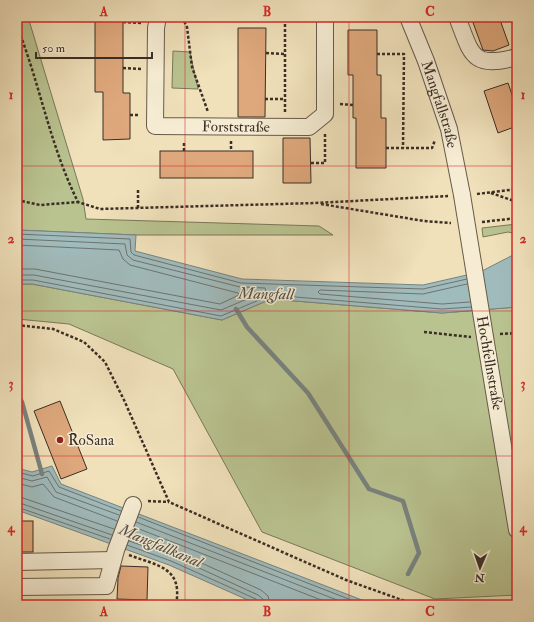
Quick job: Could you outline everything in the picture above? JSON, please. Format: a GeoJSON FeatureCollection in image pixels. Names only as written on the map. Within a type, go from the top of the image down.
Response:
{"type":"FeatureCollection","features":[{"type":"Feature","properties":{"kind":"street","name":"Forststraße"},"geometry":{"type":"LineString","coordinates":[[158,17],[156,28],[155,126],[309,126],[316,121]]}},
{"type":"Feature","properties":{"kind":"street"},"geometry":{"type":"LineString","coordinates":[[316,121],[325,114],[325,17]]}},
{"type":"Feature","properties":{"kind":"street","name":"Mangfallstraße"},"geometry":{"type":"LineString","coordinates":[[408,17],[426,60],[451,133],[462,195]]}},
{"type":"Feature","properties":{"kind":"street"},"geometry":{"type":"LineString","coordinates":[[457,17],[471,52],[482,61],[498,62],[517,57]]}},
{"type":"Feature","properties":{"kind":"street","name":"Hochfellnstraße"},"geometry":{"type":"LineString","coordinates":[[462,195],[517,530]]}},
{"type":"Feature","properties":{"kind":"street"},"geometry":{"type":"LineString","coordinates":[[17,587],[106,586],[114,555],[132,505]]}},
{"type":"Feature","properties":{"kind":"street"},"geometry":{"type":"LineString","coordinates":[[17,562],[114,555]]}},
{"type":"Feature","properties":{"kind":"path"},"geometry":{"type":"LineString","coordinates":[[182,17],[187,27],[192,67],[198,89],[210,117],[211,126]]}},
{"type":"Feature","properties":{"kind":"path"},"geometry":{"type":"LineString","coordinates":[[285,17],[285,126]]}},
{"type":"Feature","properties":{"kind":"path"},"geometry":{"type":"LineString","coordinates":[[17,26],[26,48],[58,152],[78,202]]}},
{"type":"Feature","properties":{"kind":"path"},"geometry":{"type":"LineString","coordinates":[[266,53],[285,54]]}},
{"type":"Feature","properties":{"kind":"path"},"geometry":{"type":"LineString","coordinates":[[377,54],[404,54],[403,148]]}},
{"type":"Feature","properties":{"kind":"path"},"geometry":{"type":"LineString","coordinates":[[265,99],[285,99]]}},
{"type":"Feature","properties":{"kind":"path"},"geometry":{"type":"LineString","coordinates":[[311,163],[325,163],[326,132],[316,121]]}},
{"type":"Feature","properties":{"kind":"path"},"geometry":{"type":"LineString","coordinates":[[386,148],[432,148],[438,135],[451,133]]}},
{"type":"Feature","properties":{"kind":"path"},"geometry":{"type":"LineString","coordinates":[[138,188],[138,208]]}},
{"type":"Feature","properties":{"kind":"path"},"geometry":{"type":"LineString","coordinates":[[17,200],[40,205],[78,202],[100,209],[315,203],[462,195],[517,189]]}},
{"type":"Feature","properties":{"kind":"path"},"geometry":{"type":"LineString","coordinates":[[489,192],[517,202]]}},
{"type":"Feature","properties":{"kind":"path"},"geometry":{"type":"LineString","coordinates":[[315,203],[446,223]]}},
{"type":"Feature","properties":{"kind":"path"},"geometry":{"type":"LineString","coordinates":[[488,222],[517,218]]}},
{"type":"Feature","properties":{"kind":"path"},"geometry":{"type":"LineString","coordinates":[[17,325],[53,329],[84,342],[106,362],[169,502]]}},
{"type":"Feature","properties":{"kind":"path"},"geometry":{"type":"LineString","coordinates":[[424,332],[465,338],[485,337]]}},
{"type":"Feature","properties":{"kind":"path"},"geometry":{"type":"LineString","coordinates":[[132,505],[140,500],[169,502],[346,580],[416,605]]}},
{"type":"Feature","properties":{"kind":"path"},"geometry":{"type":"LineString","coordinates":[[114,555],[163,568],[172,574],[178,586],[176,605]]}},
{"type":"Feature","properties":{"kind":"green space"},"geometry":{"type":"Polygon","coordinates":[[[17,17],[28,17],[83,199],[86,219],[319,226],[333,235],[136,235],[17,230],[17,17]]]}},
{"type":"Feature","properties":{"kind":"green space"},"geometry":{"type":"Polygon","coordinates":[[[173,51],[190,52],[198,89],[172,88],[173,51]]]}},
{"type":"Feature","properties":{"kind":"green space"},"geometry":{"type":"Polygon","coordinates":[[[517,224],[517,234],[508,232],[483,237],[482,228],[517,224]]]}},
{"type":"Feature","properties":{"kind":"green space"},"geometry":{"type":"Polygon","coordinates":[[[17,284],[32,284],[222,320],[271,299],[442,313],[517,307],[517,595],[435,599],[262,532],[173,369],[69,324],[17,319],[17,284]]]}},
{"type":"Feature","properties":{"kind":"water","name":"Mangfall"},"geometry":{"type":"Polygon","coordinates":[[[17,230],[136,235],[135,251],[242,279],[423,285],[480,272],[517,253],[517,307],[442,313],[271,299],[222,320],[32,284],[17,284],[17,230]]]}},
{"type":"Feature","properties":{"kind":"water","name":"Mangfallkanal"},"geometry":{"type":"Polygon","coordinates":[[[52,466],[61,484],[375,605],[259,605],[169,565],[17,510],[17,468],[32,472],[52,466]]]}},
{"type":"Feature","properties":{"kind":"building"},"geometry":{"type":"Polygon","coordinates":[[[95,17],[123,17],[123,93],[130,93],[130,139],[103,140],[103,92],[95,92],[95,17]]]}},
{"type":"Feature","properties":{"kind":"building"},"geometry":{"type":"Polygon","coordinates":[[[471,17],[499,17],[509,45],[493,51],[483,50],[471,17]]]}},
{"type":"Feature","properties":{"kind":"building"},"geometry":{"type":"Polygon","coordinates":[[[238,28],[266,28],[265,117],[238,117],[238,28]]]}},
{"type":"Feature","properties":{"kind":"building"},"geometry":{"type":"Polygon","coordinates":[[[348,30],[377,30],[377,75],[381,75],[381,118],[386,118],[386,168],[356,168],[356,118],[353,118],[353,75],[348,75],[348,30]]]}},
{"type":"Feature","properties":{"kind":"building"},"geometry":{"type":"Polygon","coordinates":[[[508,83],[517,109],[517,126],[498,133],[484,91],[508,83]]]}},
{"type":"Feature","properties":{"kind":"building"},"geometry":{"type":"Polygon","coordinates":[[[283,138],[310,138],[311,183],[283,183],[283,138]]]}},
{"type":"Feature","properties":{"kind":"building"},"geometry":{"type":"Polygon","coordinates":[[[160,151],[253,151],[253,178],[160,178],[160,151]]]}},
{"type":"Feature","properties":{"kind":"building","name":"RoSana"},"geometry":{"type":"Polygon","coordinates":[[[60,401],[87,469],[61,479],[34,411],[60,401]]]}},
{"type":"Feature","properties":{"kind":"building"},"geometry":{"type":"Polygon","coordinates":[[[17,521],[33,521],[33,552],[17,552],[17,521]]]}},
{"type":"Feature","properties":{"kind":"building"},"geometry":{"type":"Polygon","coordinates":[[[121,566],[148,567],[147,600],[117,599],[118,578],[121,566]]]}},
{"type":"Feature","properties":{"kind":"waterway","name":"Mangfall"},"geometry":{"type":"LineString","coordinates":[[236,309],[247,327],[308,393],[369,489],[403,501],[419,553],[408,574]]}},
{"type":"Feature","properties":{"kind":"waterway"},"geometry":{"type":"LineString","coordinates":[[17,393],[22,402],[42,474]]}},
{"type":"Feature","properties":{"kind":"place","name":"RoSana"},"geometry":{"type":"Point","coordinates":[60,440]}}]}
